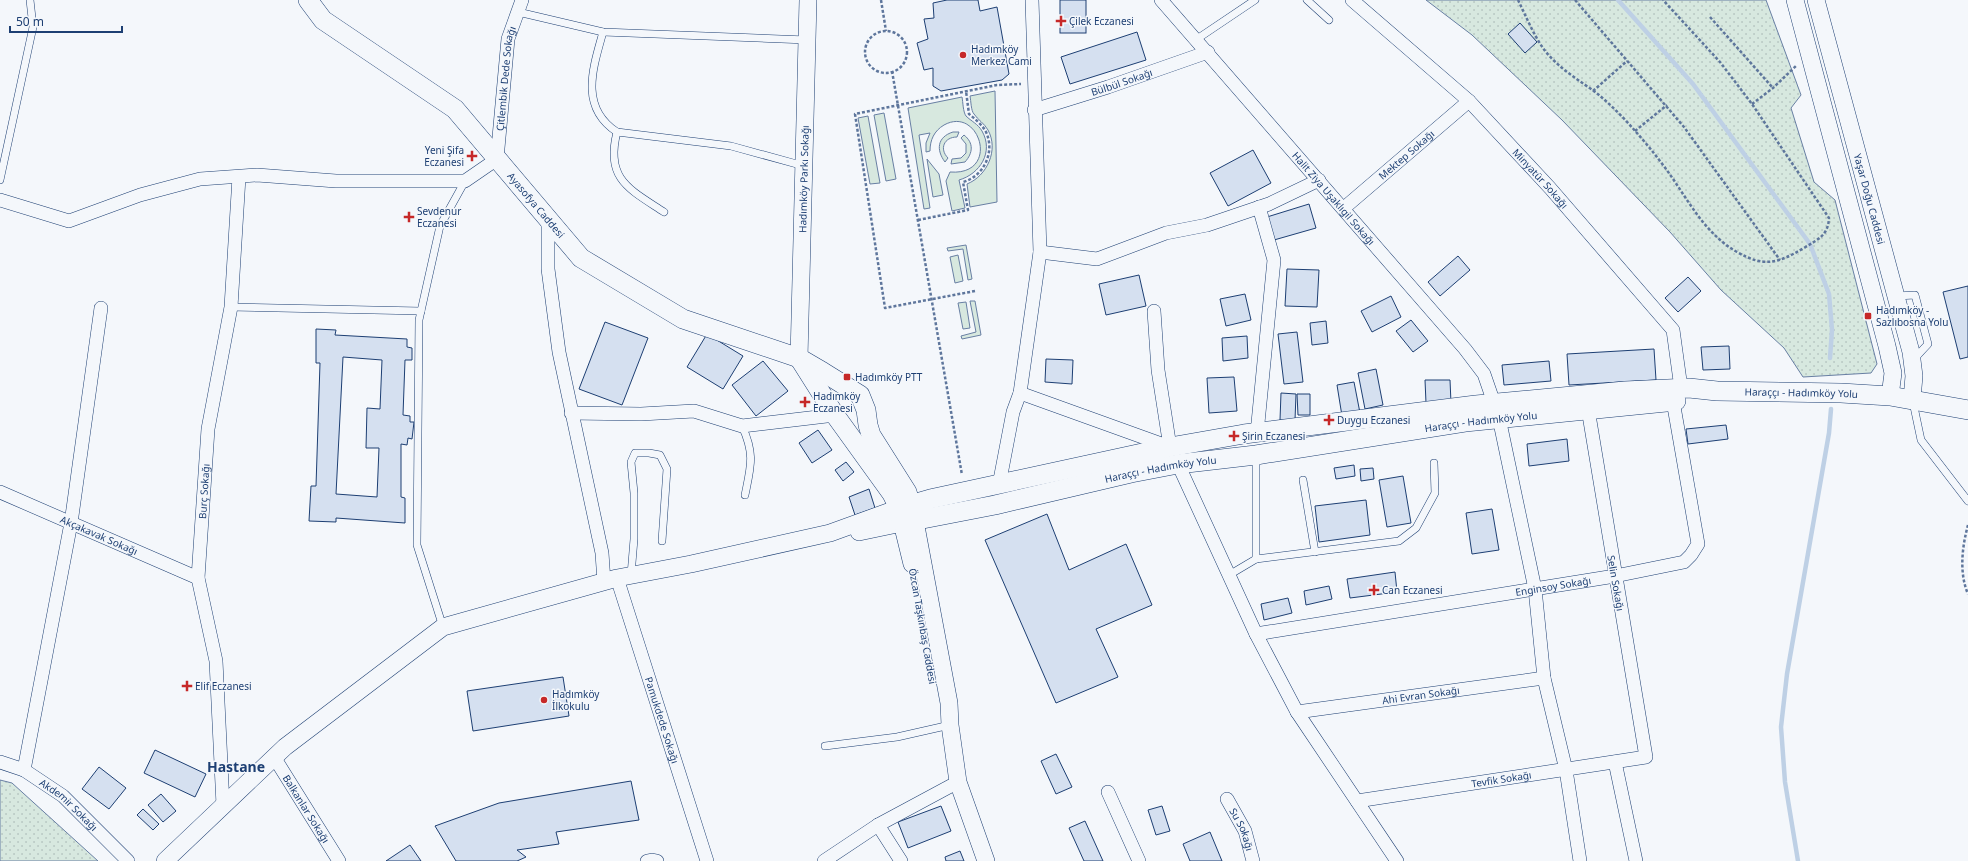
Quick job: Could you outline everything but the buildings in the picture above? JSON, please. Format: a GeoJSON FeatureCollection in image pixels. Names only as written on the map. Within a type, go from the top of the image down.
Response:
{"type":"FeatureCollection","features":[{"type":"Feature","properties":{"kind":"main road","name":"Ayasofya Caddesi"},"geometry":{"type":"LineString","coordinates":[[308,0],[323,20],[455,109],[581,258],[683,319],[799,358],[860,395],[866,410],[871,435],[907,492],[907,514]]}},
{"type":"Feature","properties":{"kind":"main road"},"geometry":{"type":"LineString","coordinates":[[799,358],[835,414],[907,514],[999,485],[1170,447],[1257,433],[1497,410],[1625,391],[1677,394]]}},
{"type":"Feature","properties":{"kind":"main road","name":"Haraççı - Hadımköy Yolu"},"geometry":{"type":"LineString","coordinates":[[907,514],[1002,503],[1131,473],[1178,464],[1256,455],[1465,422],[1497,410],[1588,409],[1677,394],[1700,398],[1717,390],[1841,392],[1890,396],[1968,410]]}},
{"type":"Feature","properties":{"kind":"main road"},"geometry":{"type":"LineString","coordinates":[[1170,447],[1178,464]]}},
{"type":"Feature","properties":{"kind":"street","name":"Hadımköy Parkı Sokağı"},"geometry":{"type":"LineString","coordinates":[[799,358],[808,0]]}},
{"type":"Feature","properties":{"kind":"street"},"geometry":{"type":"LineString","coordinates":[[999,485],[1013,412],[1020,393],[1040,252],[1034,110],[1032,0]]}},
{"type":"Feature","properties":{"kind":"street","name":"Halit Ziya Uşaklıgil Sokağı"},"geometry":{"type":"LineString","coordinates":[[1161,0],[1197,39],[1344,208],[1465,349],[1484,374],[1497,410],[1535,589],[1544,678],[1566,770],[1580,861]]}},
{"type":"Feature","properties":{"kind":"street","name":"Minyatür Sokağı"},"geometry":{"type":"LineString","coordinates":[[1352,0],[1469,101],[1550,188],[1673,330],[1677,394]]}},
{"type":"Feature","properties":{"kind":"street","name":"Yaşar Doğu Caddesi"},"geometry":{"type":"LineString","coordinates":[[1795,0],[1808,54],[1887,346],[1893,373],[1890,396]]}},
{"type":"Feature","properties":{"kind":"street","name":"Yaşar Doğu Caddesi"},"geometry":{"type":"LineString","coordinates":[[1816,0],[1896,296],[1912,361],[1914,376],[1912,400]]}},
{"type":"Feature","properties":{"kind":"street","name":"Çitlembik Dede Sokağı"},"geometry":{"type":"LineString","coordinates":[[497,159],[508,39],[520,6]]}},
{"type":"Feature","properties":{"kind":"street","name":"Bülbül Sokağı"},"geometry":{"type":"LineString","coordinates":[[1034,110],[1108,87],[1208,52]]}},
{"type":"Feature","properties":{"kind":"street","name":"Mektep Sokağı"},"geometry":{"type":"LineString","coordinates":[[1344,208],[1469,101]]}},
{"type":"Feature","properties":{"kind":"street"},"geometry":{"type":"LineString","coordinates":[[0,200],[68,221],[140,195],[200,179],[257,175],[336,182],[465,181],[497,159]]}},
{"type":"Feature","properties":{"kind":"street","name":"Burç Sokağı"},"geometry":{"type":"LineString","coordinates":[[223,805],[216,662],[198,578],[208,429],[231,307],[238,177]]}},
{"type":"Feature","properties":{"kind":"street"},"geometry":{"type":"LineString","coordinates":[[1040,252],[1097,259],[1166,233],[1207,225],[1260,207],[1319,180]]}},
{"type":"Feature","properties":{"kind":"street"},"geometry":{"type":"LineString","coordinates":[[1257,433],[1274,260],[1260,207]]}},
{"type":"Feature","properties":{"kind":"street","name":"Pamukdede Sokağı"},"geometry":{"type":"LineString","coordinates":[[548,220],[548,269],[559,352],[602,553],[618,579],[707,861]]}},
{"type":"Feature","properties":{"kind":"street"},"geometry":{"type":"LineString","coordinates":[[24,770],[71,523],[101,308]]}},
{"type":"Feature","properties":{"kind":"street"},"geometry":{"type":"LineString","coordinates":[[1020,393],[1170,447],[1158,370],[1154,311]]}},
{"type":"Feature","properties":{"kind":"street","name":"Enginsoy Sokağı"},"geometry":{"type":"LineString","coordinates":[[1256,634],[1615,576],[1684,562],[1692,555],[1698,544],[1677,394]]}},
{"type":"Feature","properties":{"kind":"street","name":"Selin Sokağı"},"geometry":{"type":"LineString","coordinates":[[1588,409],[1646,757]]}},
{"type":"Feature","properties":{"kind":"street"},"geometry":{"type":"LineString","coordinates":[[571,413],[641,414],[694,411],[742,426],[835,414]]}},
{"type":"Feature","properties":{"kind":"street"},"geometry":{"type":"LineString","coordinates":[[1178,464],[1256,634],[1297,712],[1397,861]]}},
{"type":"Feature","properties":{"kind":"street","name":"Akçakavak Sokağı"},"geometry":{"type":"LineString","coordinates":[[0,492],[198,578]]}},
{"type":"Feature","properties":{"kind":"street"},"geometry":{"type":"LineString","coordinates":[[165,861],[274,757],[443,627],[618,579],[830,533],[907,514]]}},
{"type":"Feature","properties":{"kind":"street","name":"Özcan Taşkınbaş Caddesi"},"geometry":{"type":"LineString","coordinates":[[907,514],[949,703],[950,725],[958,782],[986,861]]}},
{"type":"Feature","properties":{"kind":"street","name":"Ahi Evran Sokağı"},"geometry":{"type":"LineString","coordinates":[[1297,712],[1544,678]]}},
{"type":"Feature","properties":{"kind":"street","name":"Balkanlar Sokağı"},"geometry":{"type":"LineString","coordinates":[[274,757],[338,861]]}},
{"type":"Feature","properties":{"kind":"street","name":"Tevfik Sokağı"},"geometry":{"type":"LineString","coordinates":[[1357,801],[1646,757]]}},
{"type":"Feature","properties":{"kind":"street","name":"Akdemir Sokağı"},"geometry":{"type":"LineString","coordinates":[[0,762],[24,770],[63,796],[128,861]]}},
{"type":"Feature","properties":{"kind":"street"},"geometry":{"type":"LineString","coordinates":[[1615,762],[1636,861]]}},
{"type":"Feature","properties":{"kind":"street"},"geometry":{"type":"LineString","coordinates":[[824,861],[878,825],[958,782]]}},
{"type":"Feature","properties":{"kind":"street"},"geometry":{"type":"LineString","coordinates":[[1108,792],[1138,861]]}},
{"type":"Feature","properties":{"kind":"street","name":"Su Sokağı"},"geometry":{"type":"LineString","coordinates":[[1227,799],[1245,831],[1253,861]]}},
{"type":"Feature","properties":{"kind":"street"},"geometry":{"type":"LineString","coordinates":[[878,825],[901,861]]}},
{"type":"Feature","properties":{"kind":"street"},"geometry":{"type":"LineString","coordinates":[[647,861],[657,861]]}},
{"type":"Feature","properties":{"kind":"lane"},"geometry":{"type":"LineString","coordinates":[[0,180],[33,27],[30,0]]}},
{"type":"Feature","properties":{"kind":"lane"},"geometry":{"type":"LineString","coordinates":[[1197,39],[1255,0]]}},
{"type":"Feature","properties":{"kind":"lane"},"geometry":{"type":"LineString","coordinates":[[1307,0],[1329,20]]}},
{"type":"Feature","properties":{"kind":"lane"},"geometry":{"type":"LineString","coordinates":[[520,6],[603,32],[807,40]]}},
{"type":"Feature","properties":{"kind":"lane"},"geometry":{"type":"LineString","coordinates":[[603,32],[593,70],[593,105],[605,124],[617,132],[731,146],[804,166]]}},
{"type":"Feature","properties":{"kind":"lane"},"geometry":{"type":"LineString","coordinates":[[617,132],[612,150],[616,171],[630,189],[664,212]]}},
{"type":"Feature","properties":{"kind":"lane"},"geometry":{"type":"LineString","coordinates":[[443,627],[417,545],[419,320],[440,226],[465,181]]}},
{"type":"Feature","properties":{"kind":"lane"},"geometry":{"type":"LineString","coordinates":[[231,307],[421,311]]}},
{"type":"Feature","properties":{"kind":"lane"},"geometry":{"type":"LineString","coordinates":[[1912,400],[1921,440],[1968,501]]}},
{"type":"Feature","properties":{"kind":"lane"},"geometry":{"type":"LineString","coordinates":[[742,426],[749,441],[752,462],[745,495]]}},
{"type":"Feature","properties":{"kind":"lane"},"geometry":{"type":"LineString","coordinates":[[618,579],[634,539],[634,493],[631,462],[636,452],[660,455],[667,469],[662,541]]}},
{"type":"Feature","properties":{"kind":"lane"},"geometry":{"type":"LineString","coordinates":[[1256,455],[1256,559]]}},
{"type":"Feature","properties":{"kind":"lane"},"geometry":{"type":"LineString","coordinates":[[1229,575],[1256,559],[1399,541],[1416,528],[1434,493],[1434,463]]}},
{"type":"Feature","properties":{"kind":"lane"},"geometry":{"type":"LineString","coordinates":[[1304,480],[1316,552]]}},
{"type":"Feature","properties":{"kind":"lane"},"geometry":{"type":"LineString","coordinates":[[825,746],[898,737],[950,725]]}},
{"type":"Feature","properties":{"kind":"path"},"geometry":{"type":"LineString","coordinates":[[881,0],[886,31]]}},
{"type":"Feature","properties":{"kind":"path"},"geometry":{"type":"LineString","coordinates":[[1518,0],[1544,49],[1564,69],[1593,91],[1635,131],[1663,165],[1698,217],[1717,238],[1737,252],[1758,261],[1772,263],[1786,258],[1824,235],[1829,226],[1830,218],[1826,210],[1752,104],[1720,62],[1663,0]]}},
{"type":"Feature","properties":{"kind":"path"},"geometry":{"type":"LineString","coordinates":[[1574,0],[1667,105],[1780,260]]}},
{"type":"Feature","properties":{"kind":"path"},"geometry":{"type":"LineString","coordinates":[[1710,17],[1773,88]]}},
{"type":"Feature","properties":{"kind":"path"},"geometry":{"type":"LineString","coordinates":[[886,31],[899,36],[906,47],[905,60],[901,66],[892,71],[883,72],[876,70],[867,60],[866,54],[869,40],[874,35],[886,31]]}},
{"type":"Feature","properties":{"kind":"path"},"geometry":{"type":"LineString","coordinates":[[1752,104],[1773,88],[1808,54]]}},
{"type":"Feature","properties":{"kind":"path"},"geometry":{"type":"LineString","coordinates":[[1593,91],[1627,61]]}},
{"type":"Feature","properties":{"kind":"path"},"geometry":{"type":"LineString","coordinates":[[892,71],[963,480]]}},
{"type":"Feature","properties":{"kind":"path"},"geometry":{"type":"LineString","coordinates":[[975,291],[885,308],[855,114],[997,85],[1034,84]]}},
{"type":"Feature","properties":{"kind":"path"},"geometry":{"type":"LineString","coordinates":[[918,220],[968,210],[963,182],[975,177],[989,152],[987,136],[980,123],[969,114],[966,92]]}},
{"type":"Feature","properties":{"kind":"path"},"geometry":{"type":"LineString","coordinates":[[1635,131],[1667,105]]}},
{"type":"Feature","properties":{"kind":"path"},"geometry":{"type":"LineString","coordinates":[[1968,525],[1963,544],[1963,582],[1968,594]]}},
{"type":"Feature","properties":{"kind":"shaded area"},"geometry":{"type":"Polygon","coordinates":[[[1426,0],[1766,0],[1801,95],[1791,108],[1814,182],[1835,200],[1877,364],[1871,373],[1803,377],[1784,348],[1721,290],[1670,232],[1562,120],[1472,35],[1426,0]]]}},
{"type":"Feature","properties":{"kind":"shaded area"},"geometry":{"type":"Polygon","coordinates":[[[995,91],[997,202],[970,207],[967,184],[980,175],[985,169],[989,162],[992,146],[988,130],[973,113],[970,96],[995,91]]]}},
{"type":"Feature","properties":{"kind":"shaded area"},"geometry":{"type":"Polygon","coordinates":[[[962,97],[966,116],[982,131],[985,139],[986,154],[979,167],[973,173],[959,180],[965,208],[952,211],[946,181],[950,172],[966,170],[976,164],[980,154],[980,142],[975,132],[967,124],[957,121],[944,125],[935,133],[930,151],[926,152],[926,143],[930,133],[919,135],[930,208],[924,209],[908,108],[962,97]]]}},
{"type":"Feature","properties":{"kind":"shaded area"},"geometry":{"type":"Polygon","coordinates":[[[884,113],[896,179],[886,181],[874,115],[884,113]]]}},
{"type":"Feature","properties":{"kind":"shaded area"},"geometry":{"type":"Polygon","coordinates":[[[868,116],[880,183],[870,184],[858,118],[868,116]]]}},
{"type":"Feature","properties":{"kind":"shaded area"},"geometry":{"type":"Polygon","coordinates":[[[953,132],[959,132],[957,137],[949,139],[944,144],[943,147],[945,155],[948,158],[945,162],[940,153],[940,144],[944,137],[953,132]]]}},
{"type":"Feature","properties":{"kind":"shaded area"},"geometry":{"type":"Polygon","coordinates":[[[964,135],[970,141],[970,155],[965,162],[951,164],[952,159],[961,158],[966,153],[966,144],[961,138],[964,135]]]}},
{"type":"Feature","properties":{"kind":"shaded area"},"geometry":{"type":"Polygon","coordinates":[[[927,159],[939,174],[943,195],[933,197],[927,159]]]}},
{"type":"Feature","properties":{"kind":"shaded area"},"geometry":{"type":"Polygon","coordinates":[[[966,245],[972,279],[968,280],[963,249],[948,251],[947,248],[966,245]]]}},
{"type":"Feature","properties":{"kind":"shaded area"},"geometry":{"type":"Polygon","coordinates":[[[958,255],[963,281],[955,283],[950,257],[958,255]]]}},
{"type":"Feature","properties":{"kind":"shaded area"},"geometry":{"type":"Polygon","coordinates":[[[970,301],[975,301],[981,335],[962,339],[961,336],[976,332],[970,301]]]}},
{"type":"Feature","properties":{"kind":"shaded area"},"geometry":{"type":"Polygon","coordinates":[[[966,302],[970,328],[963,329],[958,303],[966,302]]]}},
{"type":"Feature","properties":{"kind":"shaded area"},"geometry":{"type":"Polygon","coordinates":[[[0,780],[12,783],[98,861],[0,861],[0,780]]]}},
{"type":"Feature","properties":{"kind":"waterway"},"geometry":{"type":"LineString","coordinates":[[1618,0],[1693,84],[1810,244],[1829,294],[1832,330],[1830,358]]}},
{"type":"Feature","properties":{"kind":"waterway"},"geometry":{"type":"LineString","coordinates":[[1798,861],[1785,782],[1781,727],[1787,674],[1829,433],[1831,409]]}},
{"type":"Feature","properties":{"kind":"place","name":"Çilek Eczanesi"},"geometry":{"type":"Point","coordinates":[1061,21]}},
{"type":"Feature","properties":{"kind":"place","name":"Hadımköy Merkez Cami"},"geometry":{"type":"Point","coordinates":[963,55]}},
{"type":"Feature","properties":{"kind":"place","name":"Yeni Şifa Eczanesi"},"geometry":{"type":"Point","coordinates":[472,156]}},
{"type":"Feature","properties":{"kind":"place","name":"Sevdenur Eczanesi"},"geometry":{"type":"Point","coordinates":[409,217]}},
{"type":"Feature","properties":{"kind":"place","name":"Hadımköy - Sazlıbosna Yolu"},"geometry":{"type":"Point","coordinates":[1868,316]}},
{"type":"Feature","properties":{"kind":"place","name":"Hadımköy PTT"},"geometry":{"type":"Point","coordinates":[847,377]}},
{"type":"Feature","properties":{"kind":"place","name":"Hadımköy Eczanesi"},"geometry":{"type":"Point","coordinates":[805,402]}},
{"type":"Feature","properties":{"kind":"place","name":"Duygu Eczanesi"},"geometry":{"type":"Point","coordinates":[1329,420]}},
{"type":"Feature","properties":{"kind":"place","name":"Şirin Eczanesi"},"geometry":{"type":"Point","coordinates":[1234,436]}},
{"type":"Feature","properties":{"kind":"place","name":"Can Eczanesi"},"geometry":{"type":"Point","coordinates":[1374,590]}},
{"type":"Feature","properties":{"kind":"place","name":"Elif Eczanesi"},"geometry":{"type":"Point","coordinates":[187,686]}},
{"type":"Feature","properties":{"kind":"place","name":"Hadımköy İlkokulu"},"geometry":{"type":"Point","coordinates":[544,700]}},
{"type":"Feature","properties":{"kind":"district","name":"Hastane"},"geometry":{"type":"Point","coordinates":[236,767]}}]}
